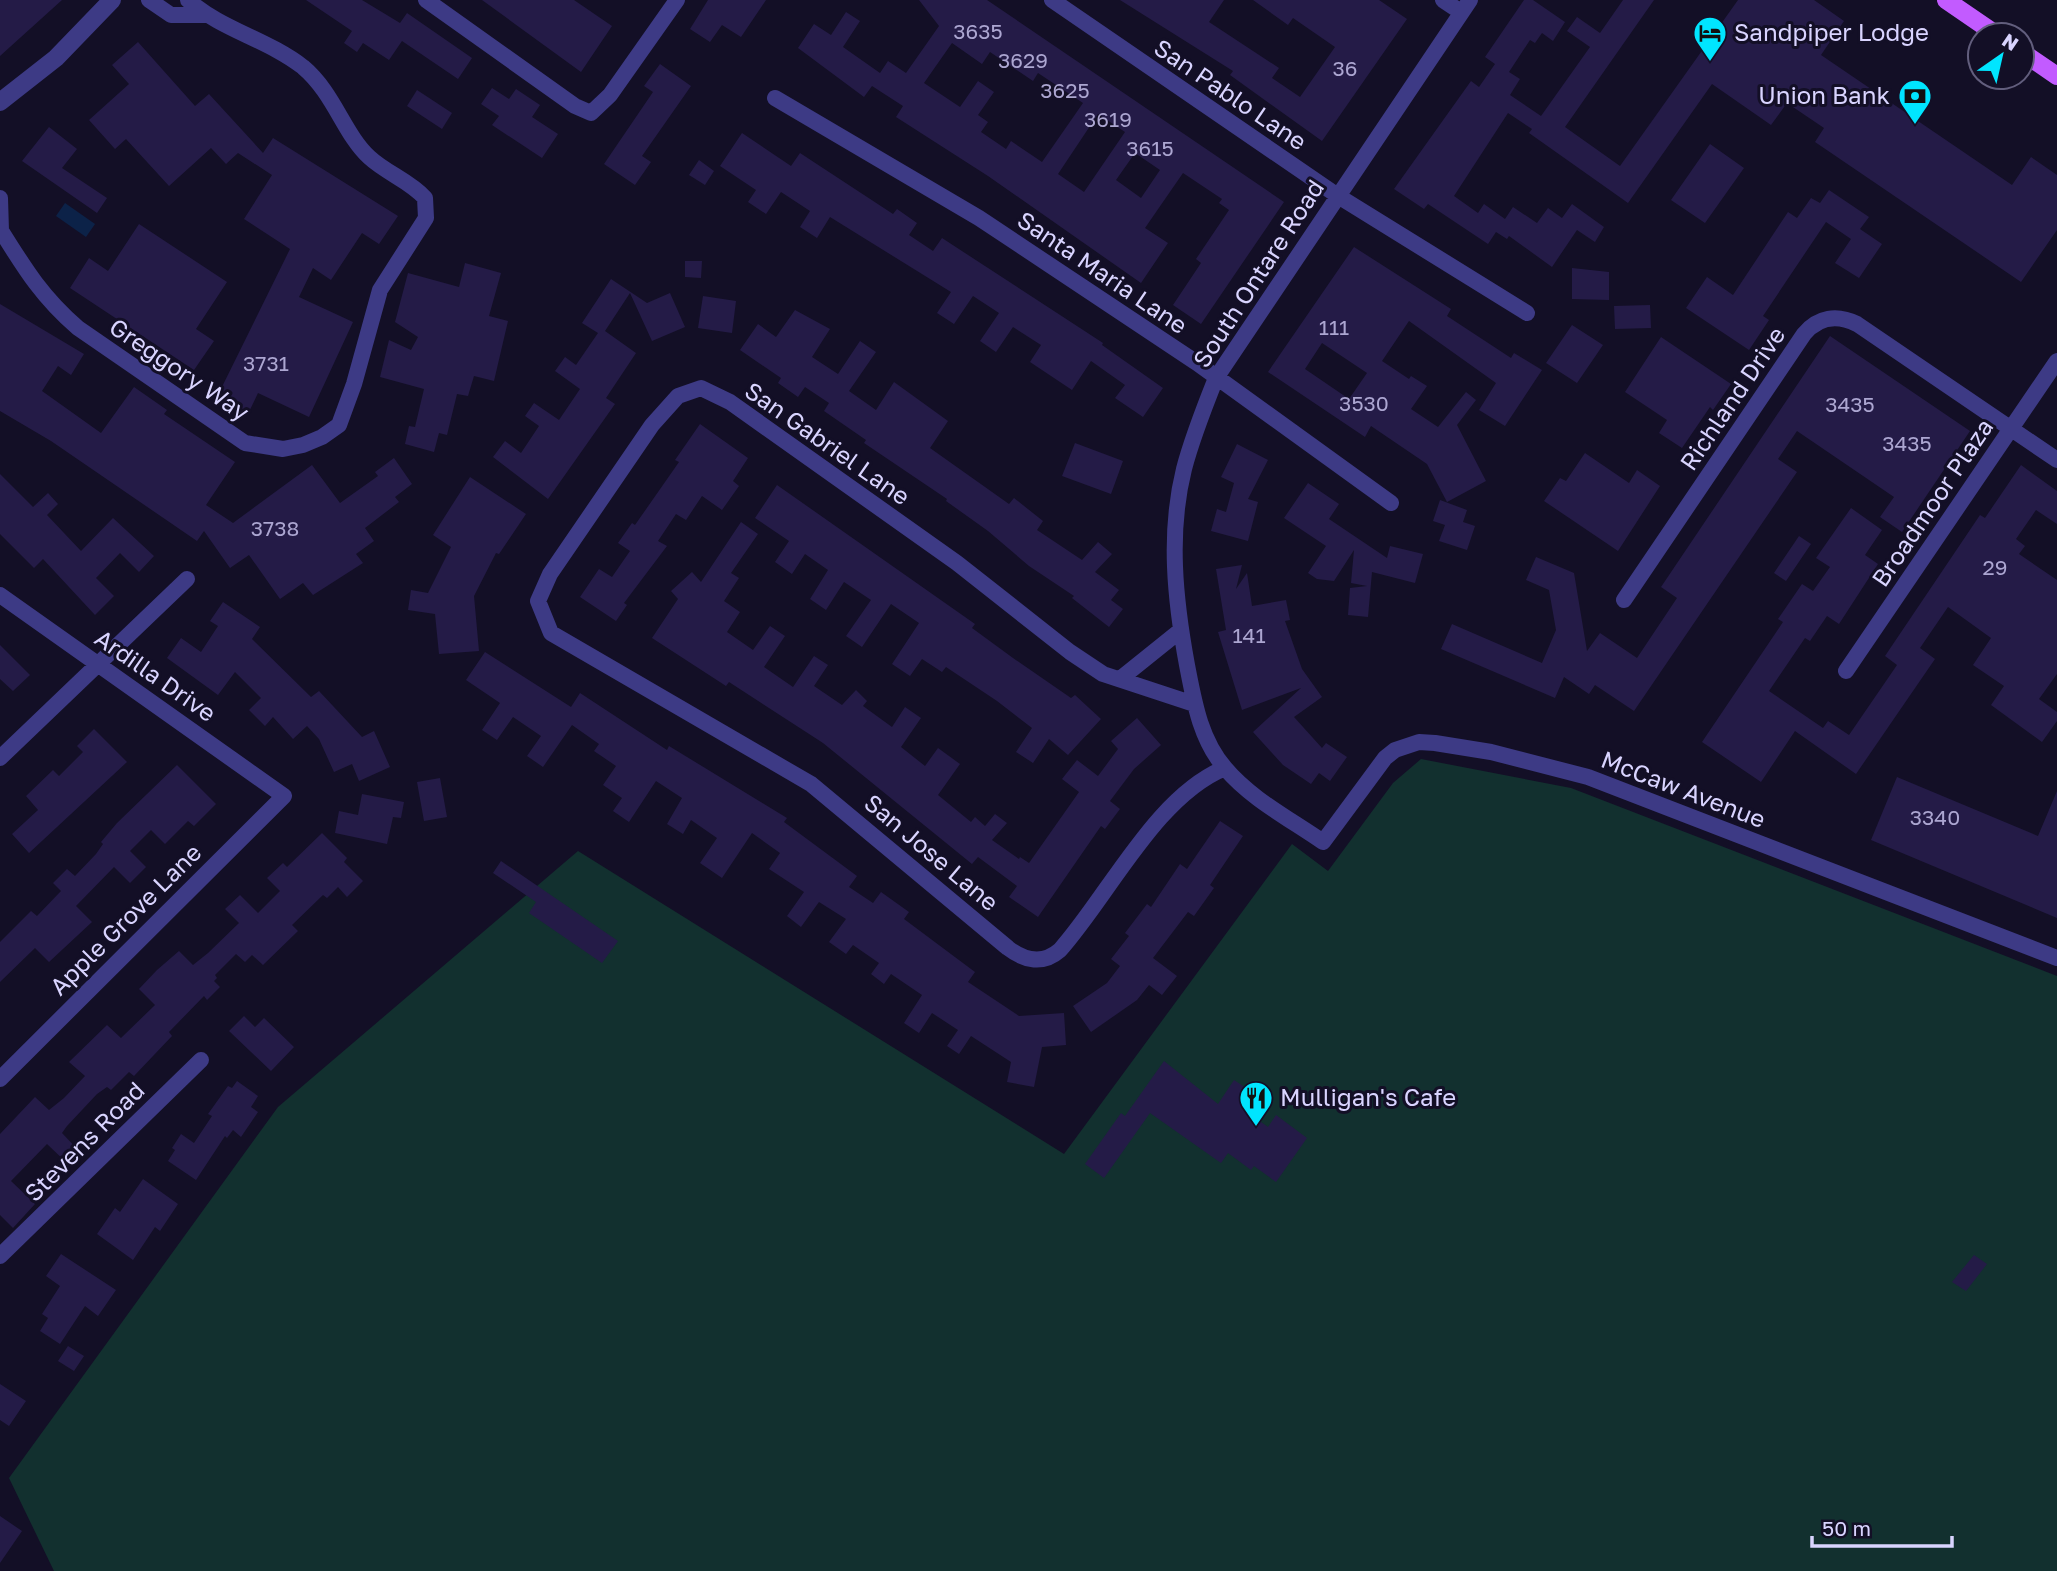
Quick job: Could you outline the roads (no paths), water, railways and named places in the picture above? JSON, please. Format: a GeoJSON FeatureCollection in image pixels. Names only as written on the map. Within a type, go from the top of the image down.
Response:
{"type":"FeatureCollection","features":[{"type":"Feature","properties":{"kind":"main road"},"geometry":{"type":"LineString","coordinates":[[1946,0],[1977,21]]}},
{"type":"Feature","properties":{"kind":"main road"},"geometry":{"type":"LineString","coordinates":[[2036,59],[2055,69]]}},
{"type":"Feature","properties":{"kind":"street"},"geometry":{"type":"LineString","coordinates":[[0,102],[57,58],[112,0]]}},
{"type":"Feature","properties":{"kind":"street","name":"Greggory Way"},"geometry":{"type":"LineString","coordinates":[[149,0],[171,15],[206,15]]}},
{"type":"Feature","properties":{"kind":"street","name":"Greggory Way"},"geometry":{"type":"LineString","coordinates":[[0,198],[1,230],[31,280],[52,307],[78,328],[245,443],[283,449],[303,446],[339,425],[354,384],[380,290],[426,218],[425,198],[368,156],[324,89],[305,69],[282,52],[206,15],[188,0]]}},
{"type":"Feature","properties":{"kind":"street"},"geometry":{"type":"LineString","coordinates":[[426,0],[575,106],[591,113],[610,95],[677,0]]}},
{"type":"Feature","properties":{"kind":"street","name":"San Pablo Lane"},"geometry":{"type":"LineString","coordinates":[[1052,0],[1338,196],[1527,313]]}},
{"type":"Feature","properties":{"kind":"street"},"geometry":{"type":"LineString","coordinates":[[1443,0],[1465,6]]}},
{"type":"Feature","properties":{"kind":"street","name":"South Ontare Road"},"geometry":{"type":"LineString","coordinates":[[1323,842],[1240,785],[1225,768],[1203,732],[1194,704],[1175,580],[1177,510],[1189,449],[1216,378],[1465,6]]}},
{"type":"Feature","properties":{"kind":"street","name":"Santa Maria Lane"},"geometry":{"type":"LineString","coordinates":[[775,98],[979,218],[1216,378],[1391,503]]}},
{"type":"Feature","properties":{"kind":"street","name":"Richland Drive"},"geometry":{"type":"LineString","coordinates":[[1624,600],[1804,334],[1819,321],[1838,317],[1857,324],[2057,460]]}},
{"type":"Feature","properties":{"kind":"street","name":"Broadmoor Plaza"},"geometry":{"type":"LineString","coordinates":[[1846,671],[2057,362]]}},
{"type":"Feature","properties":{"kind":"street","name":"San Gabriel Lane"},"geometry":{"type":"LineString","coordinates":[[559,639],[545,624],[538,601],[550,574],[652,425],[678,396],[701,388],[730,402],[957,563],[1070,652],[1103,674],[1194,704]]}},
{"type":"Feature","properties":{"kind":"street"},"geometry":{"type":"LineString","coordinates":[[0,758],[187,579]]}},
{"type":"Feature","properties":{"kind":"street","name":"Ardilla Drive"},"geometry":{"type":"LineString","coordinates":[[0,594],[284,796]]}},
{"type":"Feature","properties":{"kind":"street"},"geometry":{"type":"LineString","coordinates":[[1120,679],[1181,630]]}},
{"type":"Feature","properties":{"kind":"street","name":"San Jose Lane"},"geometry":{"type":"LineString","coordinates":[[559,639],[811,784],[1008,948],[1030,960],[1052,957],[1060,950],[1157,823],[1203,777],[1225,768]]}},
{"type":"Feature","properties":{"kind":"street","name":"McCaw Avenue"},"geometry":{"type":"LineString","coordinates":[[1323,842],[1385,758],[1395,750],[1419,742],[1436,743],[1491,752],[1588,777],[2057,958]]}},
{"type":"Feature","properties":{"kind":"street","name":"Apple Grove Lane"},"geometry":{"type":"LineString","coordinates":[[0,1079],[284,796]]}},
{"type":"Feature","properties":{"kind":"street","name":"Stevens Road"},"geometry":{"type":"LineString","coordinates":[[0,1256],[201,1060]]}},
{"type":"Feature","properties":{"kind":"water"},"geometry":{"type":"Polygon","coordinates":[[[65,203],[95,224],[86,237],[56,216],[65,203]]]}},
{"type":"Feature","properties":{"kind":"place","name":"Sandpiper Lodge"},"geometry":{"type":"Point","coordinates":[1710,63]}},
{"type":"Feature","properties":{"kind":"place","name":"Union Bank"},"geometry":{"type":"Point","coordinates":[1915,126]}},
{"type":"Feature","properties":{"kind":"place","name":"Mulligan's Cafe"},"geometry":{"type":"Point","coordinates":[1256,1128]}}]}
